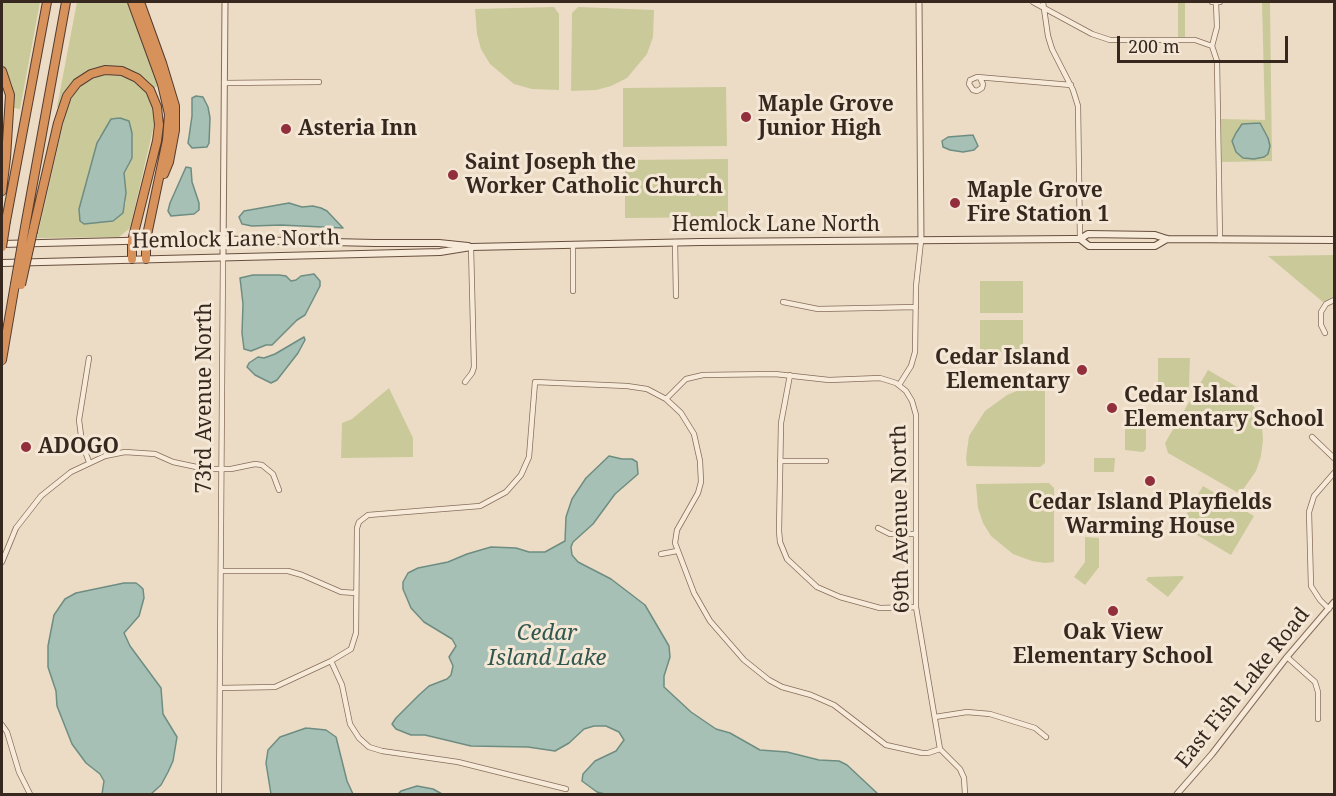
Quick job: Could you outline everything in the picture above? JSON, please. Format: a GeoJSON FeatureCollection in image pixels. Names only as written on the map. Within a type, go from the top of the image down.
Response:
{"type":"FeatureCollection","features":[{"type":"Feature","properties":{"kind":"highway"},"geometry":{"type":"LineString","coordinates":[[2,246],[47,2]]}},
{"type":"Feature","properties":{"kind":"highway"},"geometry":{"type":"LineString","coordinates":[[2,360],[29,229],[66,2]]}},
{"type":"Feature","properties":{"kind":"highway"},"geometry":{"type":"LineString","coordinates":[[132,2],[168,103],[167,140],[146,240],[146,259]]}},
{"type":"Feature","properties":{"kind":"highway"},"geometry":{"type":"LineString","coordinates":[[140,2],[175,106],[173,143],[165,173],[158,182]]}},
{"type":"Feature","properties":{"kind":"highway"},"geometry":{"type":"LineString","coordinates":[[29,229],[67,96],[86,77],[101,70],[111,69],[128,73],[142,82],[153,95],[159,118],[157,141],[132,241],[132,259]]}},
{"type":"Feature","properties":{"kind":"highway"},"geometry":{"type":"LineString","coordinates":[[2,71],[10,95],[2,191]]}},
{"type":"Feature","properties":{"kind":"main road","name":"Hemlock Lane North"},"geometry":{"type":"LineString","coordinates":[[2,246],[223,239],[439,243],[471,247],[675,242],[1080,239],[1088,234],[1146,234],[1167,239],[1335,240]]}},
{"type":"Feature","properties":{"kind":"main road","name":"Hemlock Lane North"},"geometry":{"type":"LineString","coordinates":[[1080,239],[1089,246],[1155,246],[1167,239]]}},
{"type":"Feature","properties":{"kind":"main road","name":"Hemlock Lane North"},"geometry":{"type":"LineString","coordinates":[[2,263],[420,252],[471,247]]}},
{"type":"Feature","properties":{"kind":"street","name":"73rd Avenue North"},"geometry":{"type":"LineString","coordinates":[[219,795],[225,2]]}},
{"type":"Feature","properties":{"kind":"street"},"geometry":{"type":"LineString","coordinates":[[666,399],[678,385],[694,376],[790,375],[829,380],[880,378],[899,385],[911,366],[915,352],[916,280],[921,241],[919,2]]}},
{"type":"Feature","properties":{"kind":"street"},"geometry":{"type":"LineString","coordinates":[[1033,2],[1092,34],[1110,40],[1195,40],[1212,46]]}},
{"type":"Feature","properties":{"kind":"street"},"geometry":{"type":"LineString","coordinates":[[1043,2],[1052,49],[1071,85],[1078,106],[1080,239]]}},
{"type":"Feature","properties":{"kind":"street"},"geometry":{"type":"LineString","coordinates":[[1216,2],[1217,27],[1212,46],[1217,61],[1220,240]]}},
{"type":"Feature","properties":{"kind":"street"},"geometry":{"type":"LineString","coordinates":[[980,78],[1071,85]]}},
{"type":"Feature","properties":{"kind":"street"},"geometry":{"type":"LineString","coordinates":[[224,83],[319,82]]}},
{"type":"Feature","properties":{"kind":"street"},"geometry":{"type":"LineString","coordinates":[[675,242],[676,296]]}},
{"type":"Feature","properties":{"kind":"street"},"geometry":{"type":"LineString","coordinates":[[573,245],[573,291]]}},
{"type":"Feature","properties":{"kind":"street"},"geometry":{"type":"LineString","coordinates":[[465,382],[474,367],[471,247]]}},
{"type":"Feature","properties":{"kind":"street"},"geometry":{"type":"LineString","coordinates":[[1325,333],[1321,325],[1321,312],[1326,304],[1335,300]]}},
{"type":"Feature","properties":{"kind":"street"},"geometry":{"type":"LineString","coordinates":[[783,302],[818,309],[916,307]]}},
{"type":"Feature","properties":{"kind":"street"},"geometry":{"type":"LineString","coordinates":[[88,358],[79,420],[82,443],[89,462]]}},
{"type":"Feature","properties":{"kind":"street"},"geometry":{"type":"LineString","coordinates":[[790,375],[782,415],[780,461],[780,542],[787,558],[817,587],[840,597],[880,608],[916,607]]}},
{"type":"Feature","properties":{"kind":"street"},"geometry":{"type":"LineString","coordinates":[[220,688],[275,687],[350,650],[356,633],[357,528],[359,522],[368,515],[480,506],[506,492],[521,475],[529,457],[535,382],[633,386],[647,389],[677,408],[688,423],[698,446],[702,471],[698,493],[675,537],[677,551],[704,612],[757,672],[782,687],[811,695],[834,705],[886,746],[922,753],[940,749],[960,769],[964,778],[964,795]]}},
{"type":"Feature","properties":{"kind":"street","name":"69th Avenue North"},"geometry":{"type":"LineString","coordinates":[[899,385],[912,402],[916,415],[916,607],[940,749]]}},
{"type":"Feature","properties":{"kind":"street"},"geometry":{"type":"LineString","coordinates":[[1312,437],[1335,458]]}},
{"type":"Feature","properties":{"kind":"street"},"geometry":{"type":"LineString","coordinates":[[2,562],[16,528],[41,496],[71,472],[105,456],[135,452],[155,454],[196,468],[221,470],[255,464],[262,465],[273,474],[279,490]]}},
{"type":"Feature","properties":{"kind":"street"},"geometry":{"type":"LineString","coordinates":[[780,461],[826,461]]}},
{"type":"Feature","properties":{"kind":"street"},"geometry":{"type":"LineString","coordinates":[[1329,609],[1314,593],[1311,586],[1310,512],[1314,496],[1335,473]]}},
{"type":"Feature","properties":{"kind":"street"},"geometry":{"type":"LineString","coordinates":[[878,528],[890,534],[915,534]]}},
{"type":"Feature","properties":{"kind":"street"},"geometry":{"type":"LineString","coordinates":[[661,554],[677,551]]}},
{"type":"Feature","properties":{"kind":"street"},"geometry":{"type":"LineString","coordinates":[[221,571],[288,571],[302,574],[341,592],[356,593]]}},
{"type":"Feature","properties":{"kind":"street","name":"East Fish Lake Road"},"geometry":{"type":"LineString","coordinates":[[1177,795],[1212,754],[1287,657],[1335,602]]}},
{"type":"Feature","properties":{"kind":"street"},"geometry":{"type":"LineString","coordinates":[[1287,657],[1315,682],[1318,692],[1318,719]]}},
{"type":"Feature","properties":{"kind":"street"},"geometry":{"type":"LineString","coordinates":[[331,661],[342,685],[350,724],[359,738],[369,747],[458,762],[566,789]]}},
{"type":"Feature","properties":{"kind":"street"},"geometry":{"type":"LineString","coordinates":[[935,717],[967,712],[990,714],[1035,728],[1046,737]]}},
{"type":"Feature","properties":{"kind":"street"},"geometry":{"type":"LineString","coordinates":[[2,725],[7,732],[19,772],[30,795]]}},
{"type":"Feature","properties":{"kind":"green space"},"geometry":{"type":"Polygon","coordinates":[[[2,2],[40,2],[20,109],[14,108],[12,84],[2,66],[2,2]]]}},
{"type":"Feature","properties":{"kind":"green space"},"geometry":{"type":"Polygon","coordinates":[[[77,2],[127,2],[158,86],[154,88],[135,72],[121,67],[105,66],[79,76],[69,85],[59,108],[57,107],[77,2]]]}},
{"type":"Feature","properties":{"kind":"green space"},"geometry":{"type":"Polygon","coordinates":[[[1178,2],[1185,2],[1185,37],[1178,38],[1178,2]]]}},
{"type":"Feature","properties":{"kind":"green space"},"geometry":{"type":"Polygon","coordinates":[[[1262,2],[1270,2],[1272,161],[1222,162],[1221,119],[1265,120],[1262,2]]]}},
{"type":"Feature","properties":{"kind":"green space"},"geometry":{"type":"Polygon","coordinates":[[[554,7],[559,14],[559,90],[532,89],[514,84],[490,64],[481,49],[475,9],[554,7]]]}},
{"type":"Feature","properties":{"kind":"green space"},"geometry":{"type":"Polygon","coordinates":[[[578,7],[654,10],[653,37],[647,54],[627,78],[596,90],[571,91],[572,13],[578,7]]]}},
{"type":"Feature","properties":{"kind":"green space"},"geometry":{"type":"Polygon","coordinates":[[[103,74],[116,74],[131,79],[143,89],[150,100],[154,112],[154,125],[130,228],[119,237],[37,238],[67,107],[78,87],[103,74]],[[99,136],[79,209],[84,224],[113,221],[122,213],[126,203],[124,173],[126,169],[99,136]]]}},
{"type":"Feature","properties":{"kind":"green space"},"geometry":{"type":"Polygon","coordinates":[[[726,87],[727,146],[623,147],[623,88],[726,87]]]}},
{"type":"Feature","properties":{"kind":"green space"},"geometry":{"type":"Polygon","coordinates":[[[728,159],[728,217],[625,218],[625,160],[728,159]]]}},
{"type":"Feature","properties":{"kind":"green space"},"geometry":{"type":"Polygon","coordinates":[[[1334,255],[1334,296],[1323,302],[1268,256],[1334,255]]]}},
{"type":"Feature","properties":{"kind":"green space"},"geometry":{"type":"Polygon","coordinates":[[[980,281],[1023,281],[1023,313],[980,313],[980,281]]]}},
{"type":"Feature","properties":{"kind":"green space"},"geometry":{"type":"Polygon","coordinates":[[[980,320],[1023,320],[1023,352],[980,352],[980,320]]]}},
{"type":"Feature","properties":{"kind":"green space"},"geometry":{"type":"Polygon","coordinates":[[[1158,358],[1190,358],[1189,387],[1158,387],[1158,358]]]}},
{"type":"Feature","properties":{"kind":"green space"},"geometry":{"type":"Polygon","coordinates":[[[1208,370],[1239,388],[1258,412],[1262,426],[1261,456],[1256,471],[1240,494],[1168,453],[1165,443],[1208,370]]]}},
{"type":"Feature","properties":{"kind":"green space"},"geometry":{"type":"Polygon","coordinates":[[[389,388],[413,438],[413,457],[341,458],[342,423],[352,419],[389,388]]]}},
{"type":"Feature","properties":{"kind":"green space"},"geometry":{"type":"Polygon","coordinates":[[[1045,388],[1045,463],[1040,467],[967,466],[969,436],[985,411],[1007,395],[1019,390],[1045,388]]]}},
{"type":"Feature","properties":{"kind":"green space"},"geometry":{"type":"Polygon","coordinates":[[[1125,428],[1146,428],[1146,449],[1143,452],[1125,450],[1125,428]]]}},
{"type":"Feature","properties":{"kind":"green space"},"geometry":{"type":"Polygon","coordinates":[[[1094,458],[1115,458],[1114,472],[1094,472],[1094,458]]]}},
{"type":"Feature","properties":{"kind":"green space"},"geometry":{"type":"Polygon","coordinates":[[[1049,483],[1054,488],[1054,562],[1045,563],[1013,554],[991,536],[978,508],[976,484],[1049,483]]]}},
{"type":"Feature","properties":{"kind":"green space"},"geometry":{"type":"Polygon","coordinates":[[[1203,486],[1254,516],[1231,555],[1180,525],[1203,486]]]}},
{"type":"Feature","properties":{"kind":"green space"},"geometry":{"type":"Polygon","coordinates":[[[1085,537],[1099,538],[1099,567],[1085,585],[1074,577],[1085,562],[1085,537]]]}},
{"type":"Feature","properties":{"kind":"green space"},"geometry":{"type":"Polygon","coordinates":[[[1148,577],[1184,577],[1168,597],[1146,580],[1148,577]]]}},
{"type":"Feature","properties":{"kind":"water"},"geometry":{"type":"Polygon","coordinates":[[[203,97],[208,107],[210,118],[207,147],[192,148],[188,143],[192,98],[203,97]]]}},
{"type":"Feature","properties":{"kind":"water"},"geometry":{"type":"Polygon","coordinates":[[[120,118],[129,121],[132,133],[132,158],[124,173],[126,193],[123,213],[113,221],[84,224],[80,221],[79,209],[97,143],[111,119],[120,118]]]}},
{"type":"Feature","properties":{"kind":"water"},"geometry":{"type":"Polygon","coordinates":[[[1260,123],[1268,138],[1270,146],[1268,154],[1254,159],[1243,158],[1236,152],[1232,141],[1242,124],[1260,123]]]}},
{"type":"Feature","properties":{"kind":"water"},"geometry":{"type":"Polygon","coordinates":[[[973,135],[978,146],[974,150],[963,152],[943,147],[942,141],[948,137],[973,135]]]}},
{"type":"Feature","properties":{"kind":"water"},"geometry":{"type":"Polygon","coordinates":[[[186,167],[191,168],[199,210],[194,214],[171,216],[168,211],[170,203],[186,167]]]}},
{"type":"Feature","properties":{"kind":"water"},"geometry":{"type":"Polygon","coordinates":[[[289,203],[302,207],[321,208],[327,211],[343,228],[252,226],[242,224],[239,217],[244,211],[289,203]]]}},
{"type":"Feature","properties":{"kind":"water"},"geometry":{"type":"Polygon","coordinates":[[[314,274],[320,281],[320,286],[305,315],[272,345],[251,351],[244,349],[240,278],[253,275],[279,275],[286,276],[291,281],[301,276],[314,274]]]}},
{"type":"Feature","properties":{"kind":"water"},"geometry":{"type":"Polygon","coordinates":[[[304,337],[305,340],[298,353],[277,380],[271,383],[255,375],[247,367],[258,357],[264,358],[275,354],[304,337]]]}},
{"type":"Feature","properties":{"kind":"water","name":"Cedar Island Lake"},"geometry":{"type":"Polygon","coordinates":[[[609,456],[632,459],[637,462],[638,474],[615,494],[593,524],[573,542],[572,555],[578,562],[611,579],[645,605],[669,646],[670,657],[664,676],[664,687],[691,712],[716,729],[730,733],[760,750],[839,761],[847,765],[878,794],[605,794],[597,792],[582,781],[583,774],[595,761],[616,751],[624,740],[619,732],[606,726],[584,729],[569,743],[555,751],[528,747],[471,746],[425,735],[411,735],[396,729],[392,724],[429,686],[451,675],[453,666],[449,657],[456,646],[452,639],[424,622],[411,608],[403,589],[403,582],[408,573],[491,547],[545,552],[565,541],[566,517],[572,499],[586,478],[609,456]]]}},
{"type":"Feature","properties":{"kind":"water"},"geometry":{"type":"Polygon","coordinates":[[[124,583],[136,583],[143,589],[144,598],[139,616],[124,633],[130,646],[161,688],[163,714],[177,737],[173,761],[168,772],[161,785],[151,794],[102,794],[104,781],[100,774],[86,763],[72,744],[57,706],[56,691],[48,667],[48,646],[54,615],[65,599],[76,593],[124,583]]]}},
{"type":"Feature","properties":{"kind":"water"},"geometry":{"type":"Polygon","coordinates":[[[306,728],[326,730],[336,737],[347,781],[353,794],[271,794],[266,763],[268,750],[280,737],[306,728]]]}},
{"type":"Feature","properties":{"kind":"water"},"geometry":{"type":"Polygon","coordinates":[[[417,786],[433,789],[442,794],[398,794],[417,786]]]}},
{"type":"Feature","properties":{"kind":"place","name":"Maple Grove Junior High"},"geometry":{"type":"Point","coordinates":[746,117]}},
{"type":"Feature","properties":{"kind":"place","name":"Asteria Inn"},"geometry":{"type":"Point","coordinates":[286,129]}},
{"type":"Feature","properties":{"kind":"place","name":"Saint Joseph the Worker Catholic Church"},"geometry":{"type":"Point","coordinates":[453,175]}},
{"type":"Feature","properties":{"kind":"place","name":"Maple Grove Fire Station 1"},"geometry":{"type":"Point","coordinates":[955,203]}},
{"type":"Feature","properties":{"kind":"place","name":"Cedar Island Elementary"},"geometry":{"type":"Point","coordinates":[1082,370]}},
{"type":"Feature","properties":{"kind":"place","name":"Cedar Island Elementary School"},"geometry":{"type":"Point","coordinates":[1112,408]}},
{"type":"Feature","properties":{"kind":"place","name":"ADOGO"},"geometry":{"type":"Point","coordinates":[26,447]}},
{"type":"Feature","properties":{"kind":"place","name":"Cedar Island Playfields Warming House"},"geometry":{"type":"Point","coordinates":[1150,481]}},
{"type":"Feature","properties":{"kind":"place","name":"Oak View Elementary School"},"geometry":{"type":"Point","coordinates":[1113,611]}}]}
